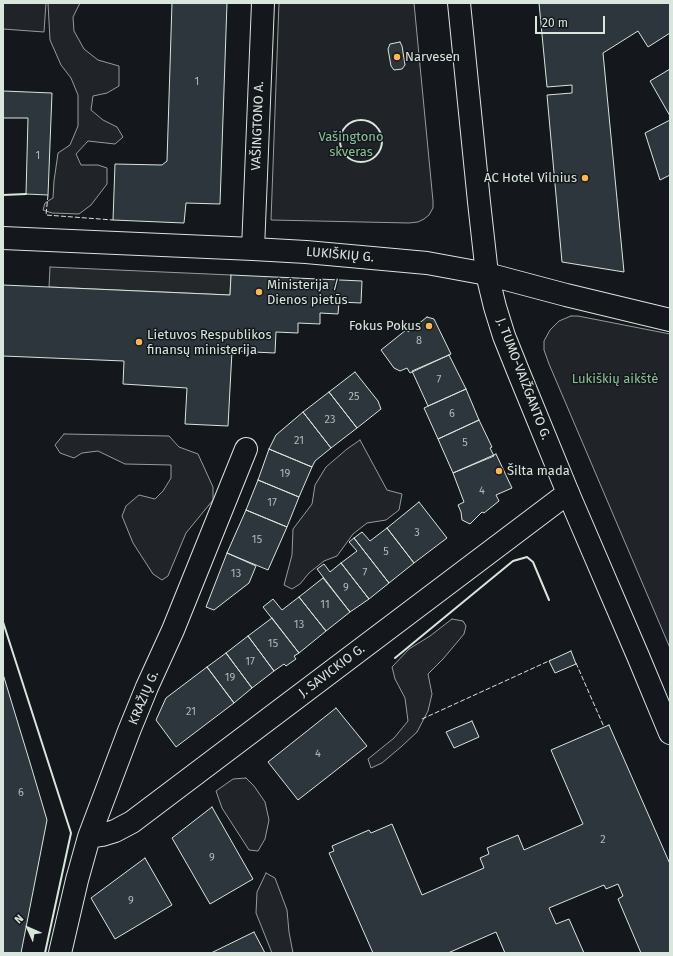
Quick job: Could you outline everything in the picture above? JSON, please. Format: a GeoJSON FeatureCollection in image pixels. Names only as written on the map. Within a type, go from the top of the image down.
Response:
{"type":"FeatureCollection","features":[{"type":"Feature","properties":{"kind":"street","name":"VAŠINGTONO A."},"geometry":{"type":"LineString","coordinates":[[253,249],[263,3]]}},
{"type":"Feature","properties":{"kind":"street","name":"J. TUMO-VAIŽGANTO G."},"geometry":{"type":"LineString","coordinates":[[459,3],[478,202],[487,274],[495,307],[504,336],[568,493],[670,733]]}},
{"type":"Feature","properties":{"kind":"street","name":"LUKIŠKIŲ G."},"geometry":{"type":"LineString","coordinates":[[3,238],[306,252],[427,263],[487,274],[566,296],[670,320]]}},
{"type":"Feature","properties":{"kind":"street","name":"KRAŽIŲ G."},"geometry":{"type":"LineString","coordinates":[[60,953],[77,880],[89,837],[130,731],[174,630],[246,449]]}},
{"type":"Feature","properties":{"kind":"street","name":"J. SAVICKIO G."},"geometry":{"type":"LineString","coordinates":[[89,837],[102,835],[132,822],[568,493]]}},
{"type":"Feature","properties":{"kind":"green space"},"geometry":{"type":"Polygon","coordinates":[[[3,3],[46,3],[44,32],[3,29],[3,3]]]}},
{"type":"Feature","properties":{"kind":"green space"},"geometry":{"type":"Polygon","coordinates":[[[48,3],[80,3],[73,17],[74,31],[84,49],[98,60],[119,66],[119,86],[107,93],[93,96],[91,110],[103,120],[117,127],[123,137],[115,144],[88,141],[76,154],[81,165],[98,165],[107,168],[107,184],[91,205],[79,214],[52,213],[43,210],[45,203],[53,198],[58,153],[70,145],[78,126],[78,95],[71,78],[61,65],[50,40],[48,3]]]}},
{"type":"Feature","properties":{"kind":"green space","name":"Vašingtono skveras"},"geometry":{"type":"Polygon","coordinates":[[[279,3],[414,3],[433,201],[433,208],[429,215],[424,219],[418,222],[409,223],[271,220],[279,3]]]}},
{"type":"Feature","properties":{"kind":"green space","name":"Lukiškių aikštė"},"geometry":{"type":"Polygon","coordinates":[[[571,316],[578,316],[670,334],[670,648],[544,350],[544,341],[550,330],[559,321],[571,316]]]}},
{"type":"Feature","properties":{"kind":"green space"},"geometry":{"type":"Polygon","coordinates":[[[64,434],[169,436],[179,447],[198,454],[213,487],[213,500],[186,533],[168,576],[162,580],[153,574],[133,543],[122,516],[126,506],[139,495],[155,499],[163,491],[171,478],[171,465],[125,464],[98,451],[82,453],[74,458],[60,453],[55,445],[64,434]]]}},
{"type":"Feature","properties":{"kind":"green space"},"geometry":{"type":"Polygon","coordinates":[[[360,440],[387,490],[402,494],[399,510],[386,520],[367,523],[353,534],[337,556],[324,561],[309,573],[300,584],[292,589],[284,585],[292,555],[293,529],[312,504],[315,485],[326,467],[360,440]]]}},
{"type":"Feature","properties":{"kind":"green space"},"geometry":{"type":"Polygon","coordinates":[[[452,619],[463,621],[466,626],[464,634],[428,674],[432,694],[428,711],[417,732],[382,763],[371,768],[368,759],[394,738],[408,721],[405,698],[395,679],[392,667],[409,649],[430,636],[452,619]]]}},
{"type":"Feature","properties":{"kind":"green space"},"geometry":{"type":"Polygon","coordinates":[[[246,778],[254,786],[265,802],[269,820],[265,839],[258,851],[249,850],[222,808],[216,791],[233,779],[246,778]]]}},
{"type":"Feature","properties":{"kind":"green space"},"geometry":{"type":"Polygon","coordinates":[[[266,873],[275,878],[287,910],[293,953],[272,953],[256,913],[257,892],[266,873]]]}},
{"type":"Feature","properties":{"kind":"shaded area"},"geometry":{"type":"Polygon","coordinates":[[[50,267],[231,275],[230,295],[49,287],[50,267]]]}},
{"type":"Feature","properties":{"kind":"building"},"geometry":{"type":"Polygon","coordinates":[[[172,3],[227,3],[220,204],[186,203],[184,223],[113,220],[115,164],[162,165],[167,161],[172,3]]]}},
{"type":"Feature","properties":{"kind":"building","name":"AC Hotel Vilnius"},"geometry":{"type":"Polygon","coordinates":[[[539,3],[670,3],[670,33],[648,47],[638,31],[603,53],[624,272],[562,262],[547,95],[572,93],[572,85],[547,87],[539,3]]]}},
{"type":"Feature","properties":{"kind":"building","name":"Narvesen"},"geometry":{"type":"Polygon","coordinates":[[[400,42],[405,65],[402,69],[394,70],[391,66],[388,49],[390,44],[400,42]]]}},
{"type":"Feature","properties":{"kind":"building"},"geometry":{"type":"Polygon","coordinates":[[[670,69],[670,116],[650,81],[670,69]]]}},
{"type":"Feature","properties":{"kind":"building"},"geometry":{"type":"Polygon","coordinates":[[[3,91],[52,93],[48,195],[26,194],[28,118],[3,118],[3,91]]]}},
{"type":"Feature","properties":{"kind":"building"},"geometry":{"type":"Polygon","coordinates":[[[670,120],[670,175],[660,180],[645,133],[670,120]]]}},
{"type":"Feature","properties":{"kind":"building","name":"Lietuvos Respublikos finansų ministerija"},"geometry":{"type":"Polygon","coordinates":[[[231,275],[362,281],[361,303],[339,302],[338,314],[320,313],[320,324],[298,323],[298,333],[276,332],[275,353],[232,351],[228,426],[185,424],[187,388],[123,384],[124,361],[3,356],[3,285],[230,295],[231,275]]]}},
{"type":"Feature","properties":{"kind":"building"},"geometry":{"type":"Polygon","coordinates":[[[427,317],[434,319],[451,354],[410,373],[407,368],[400,371],[394,368],[381,350],[406,330],[408,332],[427,317]]]}},
{"type":"Feature","properties":{"kind":"building"},"geometry":{"type":"Polygon","coordinates":[[[449,355],[466,389],[428,406],[412,371],[449,355]]]}},
{"type":"Feature","properties":{"kind":"building"},"geometry":{"type":"Polygon","coordinates":[[[355,372],[378,401],[381,409],[357,428],[329,392],[355,372]]]}},
{"type":"Feature","properties":{"kind":"building"},"geometry":{"type":"Polygon","coordinates":[[[466,389],[479,420],[438,439],[424,408],[466,389]]]}},
{"type":"Feature","properties":{"kind":"building"},"geometry":{"type":"Polygon","coordinates":[[[329,392],[357,428],[331,448],[303,412],[329,392]]]}},
{"type":"Feature","properties":{"kind":"building"},"geometry":{"type":"Polygon","coordinates":[[[303,412],[331,448],[315,461],[312,467],[269,449],[276,435],[303,412]]]}},
{"type":"Feature","properties":{"kind":"building"},"geometry":{"type":"Polygon","coordinates":[[[479,420],[492,447],[490,448],[494,456],[453,473],[438,439],[479,420]]]}},
{"type":"Feature","properties":{"kind":"building"},"geometry":{"type":"Polygon","coordinates":[[[269,449],[312,467],[299,497],[258,480],[269,449]]]}},
{"type":"Feature","properties":{"kind":"building"},"geometry":{"type":"Polygon","coordinates":[[[496,454],[512,488],[496,495],[499,501],[484,513],[482,512],[470,524],[462,520],[458,505],[464,502],[453,473],[496,454]]]}},
{"type":"Feature","properties":{"kind":"building"},"geometry":{"type":"Polygon","coordinates":[[[258,480],[299,497],[287,527],[246,510],[258,480]]]}},
{"type":"Feature","properties":{"kind":"building"},"geometry":{"type":"Polygon","coordinates":[[[419,502],[447,538],[414,563],[387,528],[419,502]]]}},
{"type":"Feature","properties":{"kind":"building"},"geometry":{"type":"Polygon","coordinates":[[[246,510],[287,527],[268,570],[227,553],[246,510]]]}},
{"type":"Feature","properties":{"kind":"building"},"geometry":{"type":"Polygon","coordinates":[[[387,528],[414,563],[389,583],[354,538],[362,532],[370,541],[387,528]]]}},
{"type":"Feature","properties":{"kind":"building"},"geometry":{"type":"Polygon","coordinates":[[[354,538],[389,583],[369,599],[341,563],[357,551],[349,542],[354,538]]]}},
{"type":"Feature","properties":{"kind":"building"},"geometry":{"type":"Polygon","coordinates":[[[227,553],[256,566],[249,583],[214,610],[206,607],[227,553]]]}},
{"type":"Feature","properties":{"kind":"building"},"geometry":{"type":"Polygon","coordinates":[[[341,563],[369,599],[350,612],[317,569],[324,564],[330,572],[341,563]]]}},
{"type":"Feature","properties":{"kind":"building"},"geometry":{"type":"Polygon","coordinates":[[[323,578],[350,612],[326,631],[299,597],[323,578]]]}},
{"type":"Feature","properties":{"kind":"building"},"geometry":{"type":"Polygon","coordinates":[[[299,597],[326,631],[299,653],[263,607],[273,599],[282,610],[299,597]]]}},
{"type":"Feature","properties":{"kind":"building"},"geometry":{"type":"Polygon","coordinates":[[[272,618],[299,653],[294,656],[296,659],[286,666],[284,664],[274,671],[248,636],[272,618]]]}},
{"type":"Feature","properties":{"kind":"building"},"geometry":{"type":"Polygon","coordinates":[[[248,636],[274,671],[252,688],[226,653],[248,636]]]}},
{"type":"Feature","properties":{"kind":"building"},"geometry":{"type":"Polygon","coordinates":[[[571,651],[576,664],[555,673],[549,661],[571,651]]]}},
{"type":"Feature","properties":{"kind":"building"},"geometry":{"type":"Polygon","coordinates":[[[226,653],[252,688],[234,703],[207,667],[226,653]]]}},
{"type":"Feature","properties":{"kind":"building"},"geometry":{"type":"Polygon","coordinates":[[[207,667],[234,703],[176,747],[156,720],[166,698],[207,667]]]}},
{"type":"Feature","properties":{"kind":"building"},"geometry":{"type":"Polygon","coordinates":[[[3,674],[47,820],[21,953],[3,953],[3,674]]]}},
{"type":"Feature","properties":{"kind":"building"},"geometry":{"type":"Polygon","coordinates":[[[336,708],[367,746],[298,800],[268,762],[336,708]]]}},
{"type":"Feature","properties":{"kind":"building"},"geometry":{"type":"Polygon","coordinates":[[[472,721],[479,737],[454,748],[446,732],[472,721]]]}},
{"type":"Feature","properties":{"kind":"building"},"geometry":{"type":"Polygon","coordinates":[[[609,725],[670,864],[670,953],[641,953],[618,899],[623,896],[618,884],[606,889],[604,885],[549,908],[556,924],[569,919],[584,953],[505,953],[496,932],[448,953],[373,953],[329,853],[334,851],[332,846],[369,830],[371,833],[392,824],[422,895],[484,868],[480,858],[489,854],[487,848],[518,835],[524,850],[583,824],[551,750],[609,725]]]}},
{"type":"Feature","properties":{"kind":"building"},"geometry":{"type":"Polygon","coordinates":[[[212,807],[253,879],[210,904],[172,838],[212,807]]]}},
{"type":"Feature","properties":{"kind":"building"},"geometry":{"type":"Polygon","coordinates":[[[145,858],[172,905],[115,939],[91,898],[145,858]]]}},
{"type":"Feature","properties":{"kind":"building"},"geometry":{"type":"Polygon","coordinates":[[[254,932],[265,953],[211,953],[254,932]]]}},
{"type":"Feature","properties":{"kind":"fence"},"geometry":{"type":"LineString","coordinates":[[48,195],[46,215],[113,220]]}},
{"type":"Feature","properties":{"kind":"fence"},"geometry":{"type":"LineString","coordinates":[[422,719],[551,660]]}},
{"type":"Feature","properties":{"kind":"fence"},"geometry":{"type":"LineString","coordinates":[[576,663],[604,727]]}},
{"type":"Feature","properties":{"kind":"wall"},"geometry":{"type":"LineString","coordinates":[[357,120],[365,120],[373,123],[379,129],[382,141],[379,153],[373,159],[365,162],[357,162],[349,159],[343,153],[340,145],[340,137],[343,129],[349,123],[357,120]]}},
{"type":"Feature","properties":{"kind":"wall"},"geometry":{"type":"LineString","coordinates":[[3,195],[26,194]]}},
{"type":"Feature","properties":{"kind":"wall"},"geometry":{"type":"LineString","coordinates":[[395,658],[513,561],[527,557],[533,562],[549,600]]}},
{"type":"Feature","properties":{"kind":"wall"},"geometry":{"type":"LineString","coordinates":[[3,622],[71,833],[45,953]]}},
{"type":"Feature","properties":{"kind":"place","name":"Narvesen"},"geometry":{"type":"Point","coordinates":[397,57]}},
{"type":"Feature","properties":{"kind":"place","name":"AC Hotel Vilnius"},"geometry":{"type":"Point","coordinates":[585,178]}},
{"type":"Feature","properties":{"kind":"place","name":"Ministerija / Dienos pietūs"},"geometry":{"type":"Point","coordinates":[259,292]}},
{"type":"Feature","properties":{"kind":"place","name":"Fokus Pokus"},"geometry":{"type":"Point","coordinates":[429,326]}},
{"type":"Feature","properties":{"kind":"place","name":"Lietuvos Respublikos finansų ministerija"},"geometry":{"type":"Point","coordinates":[139,342]}},
{"type":"Feature","properties":{"kind":"place","name":"Šilta mada"},"geometry":{"type":"Point","coordinates":[499,471]}}]}
